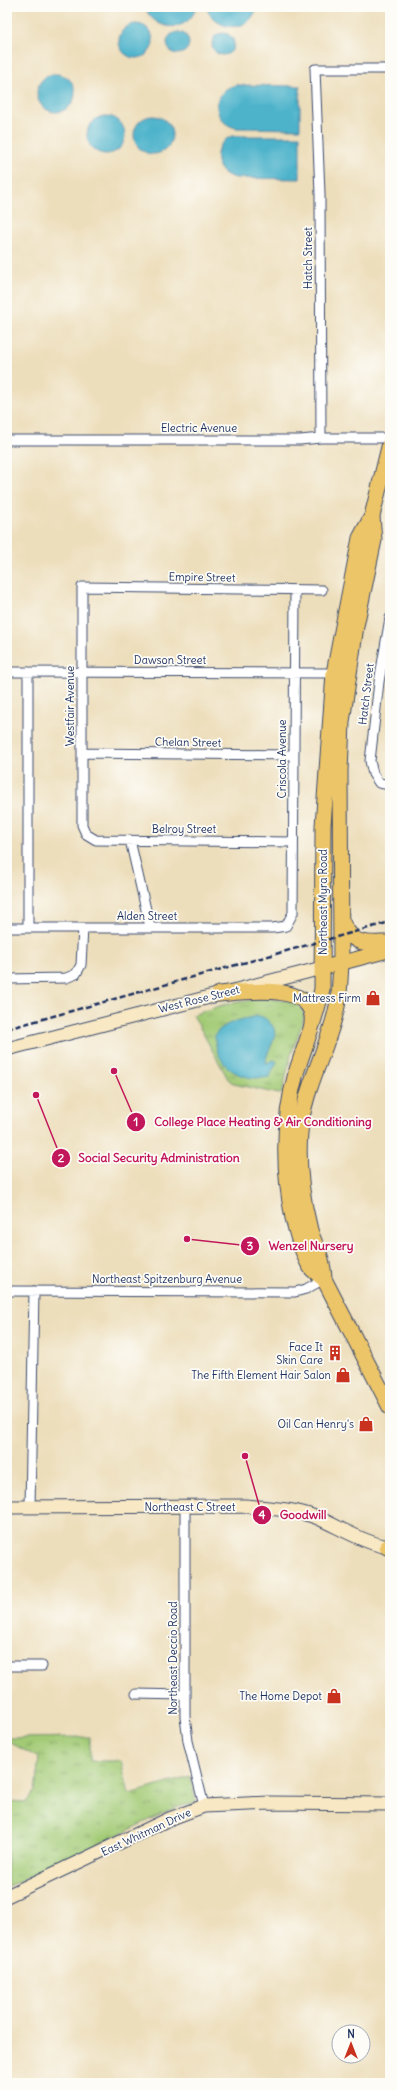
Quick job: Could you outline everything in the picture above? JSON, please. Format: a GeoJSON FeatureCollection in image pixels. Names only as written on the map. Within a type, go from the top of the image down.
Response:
{"type":"FeatureCollection","features":[{"type":"Feature","properties":{"kind":"highway","name":"Northeast Myra Road"},"geometry":{"type":"LineString","coordinates":[[390,443],[372,516],[360,538],[334,673],[323,826],[322,968],[318,1007],[310,1035],[296,1073],[290,1099],[286,1130],[286,1164],[289,1198],[297,1234],[312,1268],[324,1279],[390,1407]]}},
{"type":"Feature","properties":{"kind":"highway","name":"Northeast Myra Road"},"geometry":{"type":"LineString","coordinates":[[324,1279],[324,1262],[311,1232],[303,1198],[299,1165],[300,1133],[304,1104],[336,1011],[341,963],[340,772],[342,722],[356,626],[374,540],[372,516]]}},
{"type":"Feature","properties":{"kind":"highway"},"geometry":{"type":"LineString","coordinates":[[341,920],[348,934],[355,941],[370,944],[390,943]]}},
{"type":"Feature","properties":{"kind":"highway"},"geometry":{"type":"LineString","coordinates":[[218,994],[262,991],[289,994],[303,998],[313,1013],[310,1035]]}},
{"type":"Feature","properties":{"kind":"main road","name":"West Rose Street"},"geometry":{"type":"LineString","coordinates":[[7,1048],[390,950]]}},
{"type":"Feature","properties":{"kind":"main road","name":"Northeast C Street"},"geometry":{"type":"LineString","coordinates":[[7,1507],[245,1506],[283,1509],[317,1518],[352,1534],[389,1547]]}},
{"type":"Feature","properties":{"kind":"main road","name":"East Whitman Drive"},"geometry":{"type":"LineString","coordinates":[[7,1896],[169,1819],[204,1806],[269,1803],[390,1804]]}},
{"type":"Feature","properties":{"kind":"street","name":"Hatch Street"},"geometry":{"type":"LineString","coordinates":[[321,438],[320,194],[315,73],[390,69]]}},
{"type":"Feature","properties":{"kind":"street","name":"Electric Avenue"},"geometry":{"type":"LineString","coordinates":[[7,440],[300,440],[321,438],[390,438]]}},
{"type":"Feature","properties":{"kind":"street","name":"Empire Street"},"geometry":{"type":"LineString","coordinates":[[82,587],[322,590]]}},
{"type":"Feature","properties":{"kind":"street","name":"Westfair Avenue"},"geometry":{"type":"LineString","coordinates":[[82,587],[82,825]]}},
{"type":"Feature","properties":{"kind":"street","name":"Criscola Avenue"},"geometry":{"type":"LineString","coordinates":[[286,926],[293,913],[295,590]]}},
{"type":"Feature","properties":{"kind":"street","name":"Hatch Street"},"geometry":{"type":"LineString","coordinates":[[390,618],[386,659],[370,761],[373,774],[380,782],[390,784]]}},
{"type":"Feature","properties":{"kind":"street","name":"Dawson Street"},"geometry":{"type":"LineString","coordinates":[[7,672],[334,673]]}},
{"type":"Feature","properties":{"kind":"street"},"geometry":{"type":"LineString","coordinates":[[28,672],[28,928]]}},
{"type":"Feature","properties":{"kind":"street","name":"Chelan Street"},"geometry":{"type":"LineString","coordinates":[[82,753],[294,755]]}},
{"type":"Feature","properties":{"kind":"street","name":"Belroy Street"},"geometry":{"type":"LineString","coordinates":[[82,825],[86,834],[96,840],[293,842]]}},
{"type":"Feature","properties":{"kind":"street"},"geometry":{"type":"LineString","coordinates":[[130,840],[150,927]]}},
{"type":"Feature","properties":{"kind":"street","name":"Alden Street"},"geometry":{"type":"LineString","coordinates":[[7,928],[273,928],[286,926]]}},
{"type":"Feature","properties":{"kind":"street"},"geometry":{"type":"LineString","coordinates":[[7,979],[66,978],[76,974],[81,965],[83,928]]}},
{"type":"Feature","properties":{"kind":"street","name":"Northeast Spitzenburg Avenue"},"geometry":{"type":"LineString","coordinates":[[7,1291],[295,1292],[306,1289],[324,1279]]}},
{"type":"Feature","properties":{"kind":"street"},"geometry":{"type":"LineString","coordinates":[[30,1507],[34,1291]]}},
{"type":"Feature","properties":{"kind":"street","name":"Northeast Deccio Road"},"geometry":{"type":"LineString","coordinates":[[185,1507],[184,1694],[188,1741],[204,1806]]}},
{"type":"Feature","properties":{"kind":"street"},"geometry":{"type":"LineString","coordinates":[[7,1666],[42,1666]]}},
{"type":"Feature","properties":{"kind":"street"},"geometry":{"type":"LineString","coordinates":[[136,1694],[184,1694]]}},
{"type":"Feature","properties":{"kind":"green space"},"geometry":{"type":"Polygon","coordinates":[[[262,998],[296,1002],[305,1015],[291,1055],[282,1093],[279,1094],[234,1084],[228,1079],[193,1015],[222,1005],[262,998]]]}},
{"type":"Feature","properties":{"kind":"green space"},"geometry":{"type":"Polygon","coordinates":[[[90,1737],[90,1761],[121,1761],[129,1794],[190,1777],[196,1802],[175,1808],[7,1887],[7,1801],[26,1802],[35,1791],[39,1758],[7,1741],[7,1738],[90,1737]]]}},
{"type":"Feature","properties":{"kind":"water"},"geometry":{"type":"Polygon","coordinates":[[[145,7],[196,7],[192,16],[186,22],[171,26],[163,25],[156,21],[149,15],[145,7]]]}},
{"type":"Feature","properties":{"kind":"water"},"geometry":{"type":"Polygon","coordinates":[[[206,7],[257,7],[253,16],[247,22],[232,26],[224,25],[217,21],[210,15],[206,7]]]}},
{"type":"Feature","properties":{"kind":"water"},"geometry":{"type":"Polygon","coordinates":[[[133,24],[139,24],[143,25],[150,31],[153,41],[152,48],[146,55],[139,58],[133,58],[129,57],[122,51],[119,44],[119,38],[120,34],[126,27],[133,24]]]}},
{"type":"Feature","properties":{"kind":"water"},"geometry":{"type":"Polygon","coordinates":[[[178,32],[186,35],[189,43],[186,51],[178,54],[170,51],[167,43],[170,35],[178,32]]]}},
{"type":"Feature","properties":{"kind":"water"},"geometry":{"type":"Polygon","coordinates":[[[223,33],[231,36],[234,44],[231,52],[223,55],[215,52],[212,44],[215,36],[223,33]]]}},
{"type":"Feature","properties":{"kind":"water"},"geometry":{"type":"Polygon","coordinates":[[[52,74],[60,74],[70,79],[74,86],[74,100],[70,107],[60,112],[52,112],[42,107],[40,104],[37,97],[37,89],[42,79],[45,77],[52,74]]]}},
{"type":"Feature","properties":{"kind":"water"},"geometry":{"type":"Polygon","coordinates":[[[237,85],[300,86],[300,129],[236,128],[228,125],[218,113],[218,99],[228,88],[237,85]]]}},
{"type":"Feature","properties":{"kind":"water"},"geometry":{"type":"Polygon","coordinates":[[[102,116],[110,116],[120,121],[124,128],[124,142],[120,149],[110,154],[102,154],[92,149],[90,146],[87,139],[87,131],[92,121],[95,119],[102,116]]]}},
{"type":"Feature","properties":{"kind":"water"},"geometry":{"type":"Polygon","coordinates":[[[149,116],[157,116],[167,121],[171,128],[171,142],[167,149],[157,154],[149,154],[139,149],[137,146],[134,139],[134,131],[139,121],[142,119],[149,116]]]}},
{"type":"Feature","properties":{"kind":"water"},"geometry":{"type":"Polygon","coordinates":[[[232,136],[300,136],[300,179],[236,178],[228,175],[222,171],[218,165],[217,152],[225,140],[232,136]]]}},
{"type":"Feature","properties":{"kind":"water"},"geometry":{"type":"Polygon","coordinates":[[[258,1016],[265,1018],[271,1024],[275,1033],[266,1058],[266,1063],[274,1060],[277,1062],[269,1077],[258,1078],[239,1074],[224,1064],[219,1056],[215,1035],[228,1024],[258,1016]]]}},
{"type":"Feature","properties":{"kind":"railway"},"geometry":{"type":"LineString","coordinates":[[7,1029],[390,922]]}},
{"type":"Feature","properties":{"kind":"place","name":"Mattress Firm"},"geometry":{"type":"Point","coordinates":[373,998]}},
{"type":"Feature","properties":{"kind":"place","name":"College Place Heating & Air Conditioning"},"geometry":{"type":"Point","coordinates":[114,1071]}},
{"type":"Feature","properties":{"kind":"place","name":"Social Security Administration"},"geometry":{"type":"Point","coordinates":[36,1095]}},
{"type":"Feature","properties":{"kind":"place","name":"Wenzel Nursery"},"geometry":{"type":"Point","coordinates":[187,1239]}},
{"type":"Feature","properties":{"kind":"place","name":"Face It Skin Care"},"geometry":{"type":"Point","coordinates":[335,1353]}},
{"type":"Feature","properties":{"kind":"place","name":"The Fifth Element Hair Salon"},"geometry":{"type":"Point","coordinates":[343,1375]}},
{"type":"Feature","properties":{"kind":"place","name":"Oil Can Henry's"},"geometry":{"type":"Point","coordinates":[366,1424]}},
{"type":"Feature","properties":{"kind":"place","name":"Goodwill"},"geometry":{"type":"Point","coordinates":[245,1456]}},
{"type":"Feature","properties":{"kind":"place","name":"The Home Depot"},"geometry":{"type":"Point","coordinates":[334,1696]}}]}
